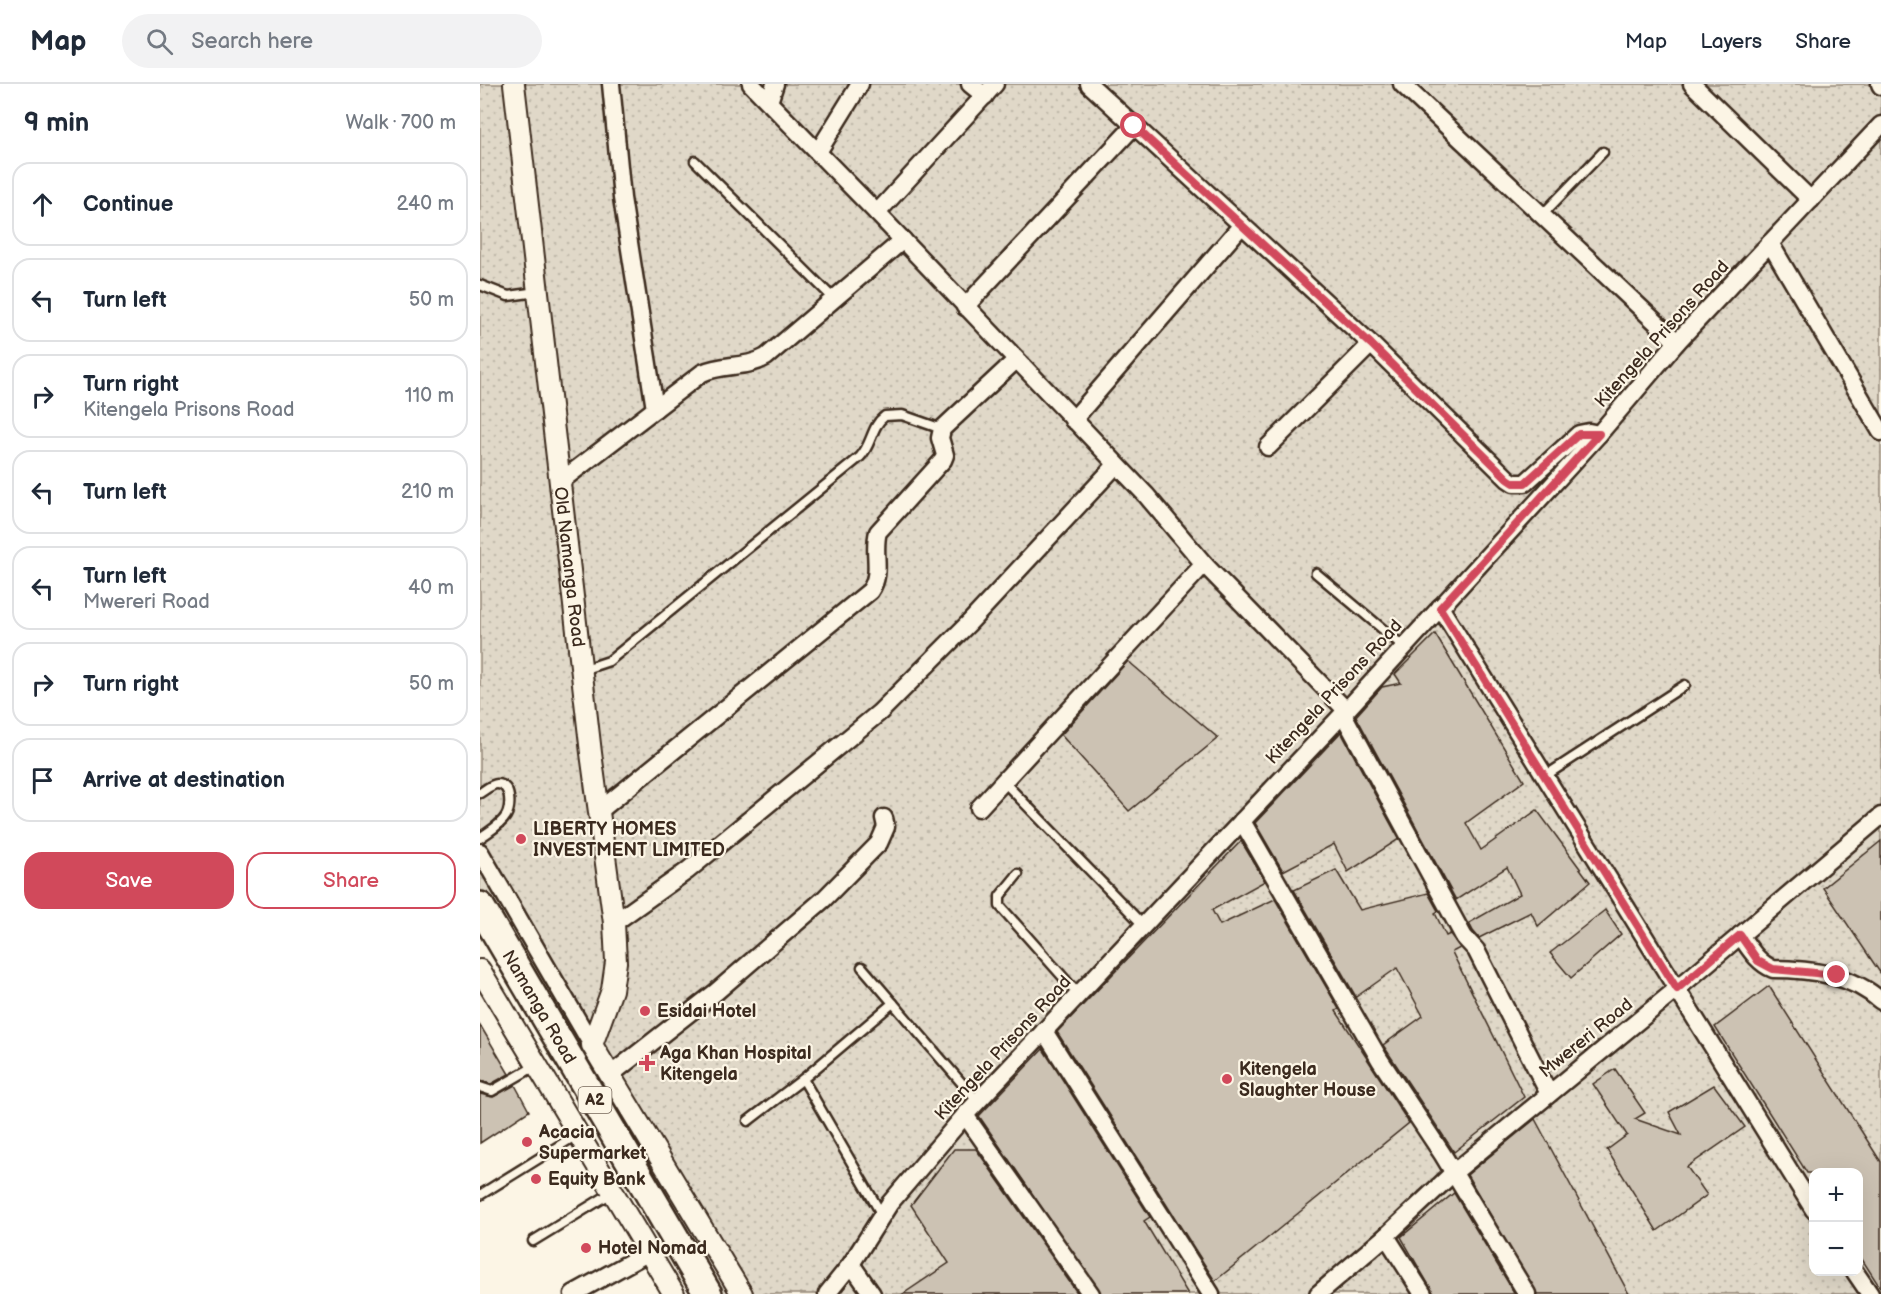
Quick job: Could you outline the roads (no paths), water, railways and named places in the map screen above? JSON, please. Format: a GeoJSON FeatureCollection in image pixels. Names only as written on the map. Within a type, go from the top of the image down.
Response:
{"type":"FeatureCollection","features":[{"type":"Feature","properties":{"kind":"highway","name":"Namanga Road"},"geometry":{"type":"LineString","coordinates":[[480,906],[708,1294]]}},
{"type":"Feature","properties":{"kind":"street","name":"Old Namanga Road"},"geometry":{"type":"LineString","coordinates":[[514,84],[598,812],[614,923],[616,962],[612,990],[591,1046]]}},
{"type":"Feature","properties":{"kind":"street"},"geometry":{"type":"LineString","coordinates":[[611,84],[630,254],[655,409]]}},
{"type":"Feature","properties":{"kind":"street"},"geometry":{"type":"LineString","coordinates":[[751,84],[903,240],[1116,465],[1204,564],[1344,712],[1464,937],[1476,950],[1549,1094]]}},
{"type":"Feature","properties":{"kind":"street"},"geometry":{"type":"LineString","coordinates":[[769,102],[775,84]]}},
{"type":"Feature","properties":{"kind":"street"},"geometry":{"type":"LineString","coordinates":[[818,152],[860,84]]}},
{"type":"Feature","properties":{"kind":"street"},"geometry":{"type":"LineString","coordinates":[[877,213],[990,90],[970,84]]}},
{"type":"Feature","properties":{"kind":"street"},"geometry":{"type":"LineString","coordinates":[[1089,84],[1371,344],[1514,483],[1525,483],[1532,478],[1579,434],[1599,434]]}},
{"type":"Feature","properties":{"kind":"street"},"geometry":{"type":"LineString","coordinates":[[1402,84],[1677,342]]}},
{"type":"Feature","properties":{"kind":"street"},"geometry":{"type":"LineString","coordinates":[[1692,84],[1811,200]]}},
{"type":"Feature","properties":{"kind":"street","name":"Kitengela Prisons Road"},"geometry":{"type":"LineString","coordinates":[[828,1294],[851,1264],[882,1215],[965,1115],[1344,712],[1599,434],[1677,342],[1881,125]]}},
{"type":"Feature","properties":{"kind":"street"},"geometry":{"type":"LineString","coordinates":[[965,307],[1134,126]]}},
{"type":"Feature","properties":{"kind":"street"},"geometry":{"type":"LineString","coordinates":[[1073,420],[1242,225]]}},
{"type":"Feature","properties":{"kind":"street"},"geometry":{"type":"LineString","coordinates":[[561,481],[708,370],[715,367],[742,367],[766,357],[903,240]]}},
{"type":"Feature","properties":{"kind":"street"},"geometry":{"type":"LineString","coordinates":[[1770,243],[1881,432]]}},
{"type":"Feature","properties":{"kind":"street"},"geometry":{"type":"LineString","coordinates":[[1268,447],[1371,344]]}},
{"type":"Feature","properties":{"kind":"street"},"geometry":{"type":"LineString","coordinates":[[598,812],[870,591],[878,576],[875,542],[878,532],[943,460],[945,449],[940,438],[942,429],[1016,360]]}},
{"type":"Feature","properties":{"kind":"street"},"geometry":{"type":"LineString","coordinates":[[614,923],[687,871],[880,712],[969,623],[1116,465]]}},
{"type":"Feature","properties":{"kind":"street"},"geometry":{"type":"LineString","coordinates":[[979,807],[1204,564]]}},
{"type":"Feature","properties":{"kind":"street"},"geometry":{"type":"LineString","coordinates":[[1440,608],[1809,1202]]}},
{"type":"Feature","properties":{"kind":"street","name":"Mwereri Road"},"geometry":{"type":"LineString","coordinates":[[1319,1294],[1386,1236],[1452,1174],[1677,989],[1881,816]]}},
{"type":"Feature","properties":{"kind":"street"},"geometry":{"type":"LineString","coordinates":[[609,1076],[716,992],[859,866],[884,835],[884,818]]}},
{"type":"Feature","properties":{"kind":"street"},"geometry":{"type":"LineString","coordinates":[[1242,821],[1380,1060],[1527,1294]]}},
{"type":"Feature","properties":{"kind":"street"},"geometry":{"type":"LineString","coordinates":[[480,852],[591,1046],[742,1294]]}},
{"type":"Feature","properties":{"kind":"street"},"geometry":{"type":"LineString","coordinates":[[1740,935],[1753,955],[1764,965],[1773,969],[1837,975],[1866,988],[1881,1001]]}},
{"type":"Feature","properties":{"kind":"street"},"geometry":{"type":"LineString","coordinates":[[480,970],[674,1294]]}},
{"type":"Feature","properties":{"kind":"street"},"geometry":{"type":"LineString","coordinates":[[1044,1032],[1210,1294]]}},
{"type":"Feature","properties":{"kind":"street"},"geometry":{"type":"LineString","coordinates":[[965,1115],[1091,1294]]}},
{"type":"Feature","properties":{"kind":"street"},"geometry":{"type":"LineString","coordinates":[[1386,1236],[1423,1294]]}},
{"type":"Feature","properties":{"kind":"street"},"geometry":{"type":"LineString","coordinates":[[573,1294],[649,1252]]}},
{"type":"Feature","properties":{"kind":"street"},"geometry":{"type":"LineString","coordinates":[[851,1264],[872,1294]]}},
{"type":"Feature","properties":{"kind":"street"},"geometry":{"type":"LineString","coordinates":[[1858,1276],[1870,1294]]}},
{"type":"Feature","properties":{"kind":"lane"},"geometry":{"type":"LineString","coordinates":[[1541,216],[1603,152]]}},
{"type":"Feature","properties":{"kind":"lane"},"geometry":{"type":"LineString","coordinates":[[695,161],[835,300]]}},
{"type":"Feature","properties":{"kind":"lane"},"geometry":{"type":"LineString","coordinates":[[480,285],[508,296],[538,292]]}},
{"type":"Feature","properties":{"kind":"lane"},"geometry":{"type":"LineString","coordinates":[[582,670],[609,661],[860,457],[870,444],[876,425],[885,416],[902,415],[942,429]]}},
{"type":"Feature","properties":{"kind":"lane"},"geometry":{"type":"LineString","coordinates":[[1316,573],[1404,647]]}},
{"type":"Feature","properties":{"kind":"lane"},"geometry":{"type":"LineString","coordinates":[[1545,776],[1685,685]]}},
{"type":"Feature","properties":{"kind":"lane"},"geometry":{"type":"LineString","coordinates":[[1003,781],[1144,926]]}},
{"type":"Feature","properties":{"kind":"lane"},"geometry":{"type":"LineString","coordinates":[[480,793],[500,784],[505,787],[510,798],[509,810],[503,821],[480,838]]}},
{"type":"Feature","properties":{"kind":"lane"},"geometry":{"type":"LineString","coordinates":[[1018,874],[1000,896],[1000,906],[1079,995]]}},
{"type":"Feature","properties":{"kind":"lane"},"geometry":{"type":"LineString","coordinates":[[862,967],[978,1102]]}},
{"type":"Feature","properties":{"kind":"lane"},"geometry":{"type":"LineString","coordinates":[[748,1121],[803,1079],[893,1003]]}},
{"type":"Feature","properties":{"kind":"lane"},"geometry":{"type":"LineString","coordinates":[[480,1087],[492,1091],[537,1065]]}},
{"type":"Feature","properties":{"kind":"lane"},"geometry":{"type":"LineString","coordinates":[[803,1079],[882,1215]]}},
{"type":"Feature","properties":{"kind":"lane"},"geometry":{"type":"LineString","coordinates":[[480,1195],[578,1134]]}},
{"type":"Feature","properties":{"kind":"lane"},"geometry":{"type":"LineString","coordinates":[[533,1240],[613,1192]]}},
{"type":"Feature","properties":{"kind":"place","name":"LIBERTY HOMES INVESTMENT LIMITED"},"geometry":{"type":"Point","coordinates":[521,839]}},
{"type":"Feature","properties":{"kind":"place","name":"Esidai Hotel"},"geometry":{"type":"Point","coordinates":[645,1011]}},
{"type":"Feature","properties":{"kind":"place","name":"Aga Khan Hospital Kitengela"},"geometry":{"type":"Point","coordinates":[647,1063]}},
{"type":"Feature","properties":{"kind":"place","name":"Kitengela Slaughter House"},"geometry":{"type":"Point","coordinates":[1227,1079]}},
{"type":"Feature","properties":{"kind":"place","name":"Acacia Supermarket"},"geometry":{"type":"Point","coordinates":[527,1142]}},
{"type":"Feature","properties":{"kind":"place","name":"Equity Bank"},"geometry":{"type":"Point","coordinates":[536,1179]}},
{"type":"Feature","properties":{"kind":"place","name":"Hotel Nomad"},"geometry":{"type":"Point","coordinates":[586,1248]}}]}
